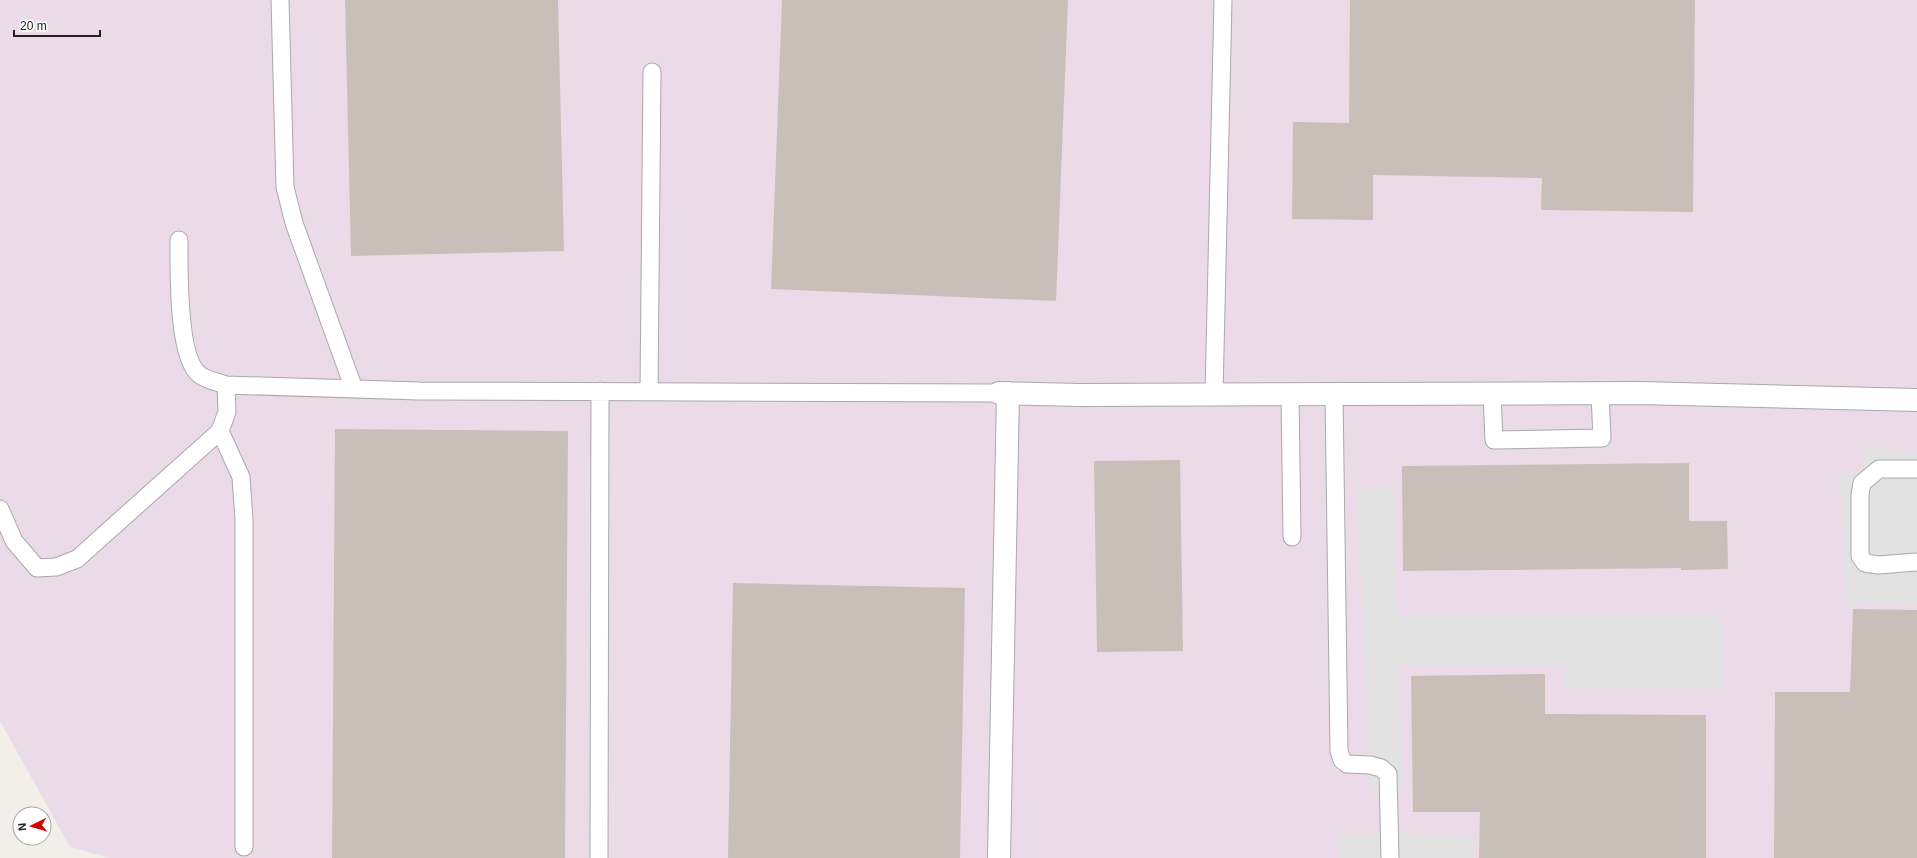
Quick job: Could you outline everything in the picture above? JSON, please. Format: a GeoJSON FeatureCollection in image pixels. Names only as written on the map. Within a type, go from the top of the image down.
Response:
{"type":"FeatureCollection","features":[{"type":"Feature","properties":{"kind":"street"},"geometry":{"type":"LineString","coordinates":[[999,858],[1003,393],[1214,395],[1600,394],[1917,400]]}},
{"type":"Feature","properties":{"kind":"lane"},"geometry":{"type":"LineString","coordinates":[[280,0],[285,187],[294,224],[354,389]]}},
{"type":"Feature","properties":{"kind":"lane"},"geometry":{"type":"LineString","coordinates":[[1214,395],[1223,0]]}},
{"type":"Feature","properties":{"kind":"lane"},"geometry":{"type":"LineString","coordinates":[[649,391],[652,72]]}},
{"type":"Feature","properties":{"kind":"lane"},"geometry":{"type":"LineString","coordinates":[[179,240],[180,295],[187,356],[199,375],[226,385],[354,389],[1003,393]]}},
{"type":"Feature","properties":{"kind":"lane"},"geometry":{"type":"LineString","coordinates":[[0,509],[14,541],[37,568],[56,567],[77,559],[220,431],[227,412],[226,385]]}},
{"type":"Feature","properties":{"kind":"lane"},"geometry":{"type":"LineString","coordinates":[[599,858],[600,391]]}},
{"type":"Feature","properties":{"kind":"lane"},"geometry":{"type":"LineString","coordinates":[[1290,394],[1292,537]]}},
{"type":"Feature","properties":{"kind":"lane"},"geometry":{"type":"LineString","coordinates":[[1334,394],[1339,751],[1342,760],[1347,764],[1370,765],[1382,768],[1388,774],[1390,858]]}},
{"type":"Feature","properties":{"kind":"lane"},"geometry":{"type":"LineString","coordinates":[[1492,394],[1494,440],[1602,438],[1600,394]]}},
{"type":"Feature","properties":{"kind":"lane"},"geometry":{"type":"LineString","coordinates":[[220,431],[241,477],[244,513],[244,847]]}},
{"type":"Feature","properties":{"kind":"lane"},"geometry":{"type":"LineString","coordinates":[[1917,470],[1879,469],[1862,483],[1860,495],[1860,556],[1865,563],[1878,566],[1917,562]]}},
{"type":"Feature","properties":{"kind":"shaded area"},"geometry":{"type":"Polygon","coordinates":[[[0,0],[1917,0],[1917,858],[110,858],[70,847],[52,815],[52,806],[47,806],[0,721],[0,0]]]}},
{"type":"Feature","properties":{"kind":"shaded area"},"geometry":{"type":"Polygon","coordinates":[[[1864,448],[1917,451],[1917,605],[1846,604],[1840,475],[1851,473],[1860,469],[1864,459],[1864,448]]]}},
{"type":"Feature","properties":{"kind":"shaded area"},"geometry":{"type":"Polygon","coordinates":[[[1394,488],[1398,616],[1723,616],[1723,687],[1565,688],[1565,665],[1399,665],[1404,794],[1371,794],[1357,489],[1394,488]]]}},
{"type":"Feature","properties":{"kind":"shaded area"},"geometry":{"type":"Polygon","coordinates":[[[1337,833],[1473,835],[1473,858],[1337,858],[1337,833]]]}},
{"type":"Feature","properties":{"kind":"building"},"geometry":{"type":"Polygon","coordinates":[[[345,0],[558,0],[564,251],[351,256],[345,0]]]}},
{"type":"Feature","properties":{"kind":"building"},"geometry":{"type":"Polygon","coordinates":[[[782,0],[1068,0],[1056,301],[771,289],[782,0]]]}},
{"type":"Feature","properties":{"kind":"building"},"geometry":{"type":"Polygon","coordinates":[[[1350,0],[1695,0],[1693,212],[1541,210],[1542,178],[1373,175],[1373,220],[1292,219],[1293,122],[1349,123],[1350,0]]]}},
{"type":"Feature","properties":{"kind":"building"},"geometry":{"type":"Polygon","coordinates":[[[335,429],[568,431],[565,858],[332,858],[335,429]]]}},
{"type":"Feature","properties":{"kind":"building"},"geometry":{"type":"Polygon","coordinates":[[[1180,460],[1183,651],[1097,652],[1094,461],[1180,460]]]}},
{"type":"Feature","properties":{"kind":"building"},"geometry":{"type":"Polygon","coordinates":[[[1689,463],[1689,521],[1727,521],[1728,569],[1681,570],[1681,568],[1403,571],[1402,466],[1689,463]]]}},
{"type":"Feature","properties":{"kind":"building"},"geometry":{"type":"Polygon","coordinates":[[[733,583],[965,588],[960,858],[728,858],[733,583]]]}},
{"type":"Feature","properties":{"kind":"building"},"geometry":{"type":"Polygon","coordinates":[[[1853,609],[1917,610],[1917,858],[1774,858],[1775,692],[1850,692],[1853,609]]]}},
{"type":"Feature","properties":{"kind":"building"},"geometry":{"type":"Polygon","coordinates":[[[1545,674],[1545,714],[1706,715],[1706,858],[1479,858],[1480,812],[1413,812],[1411,676],[1545,674]]]}}]}
